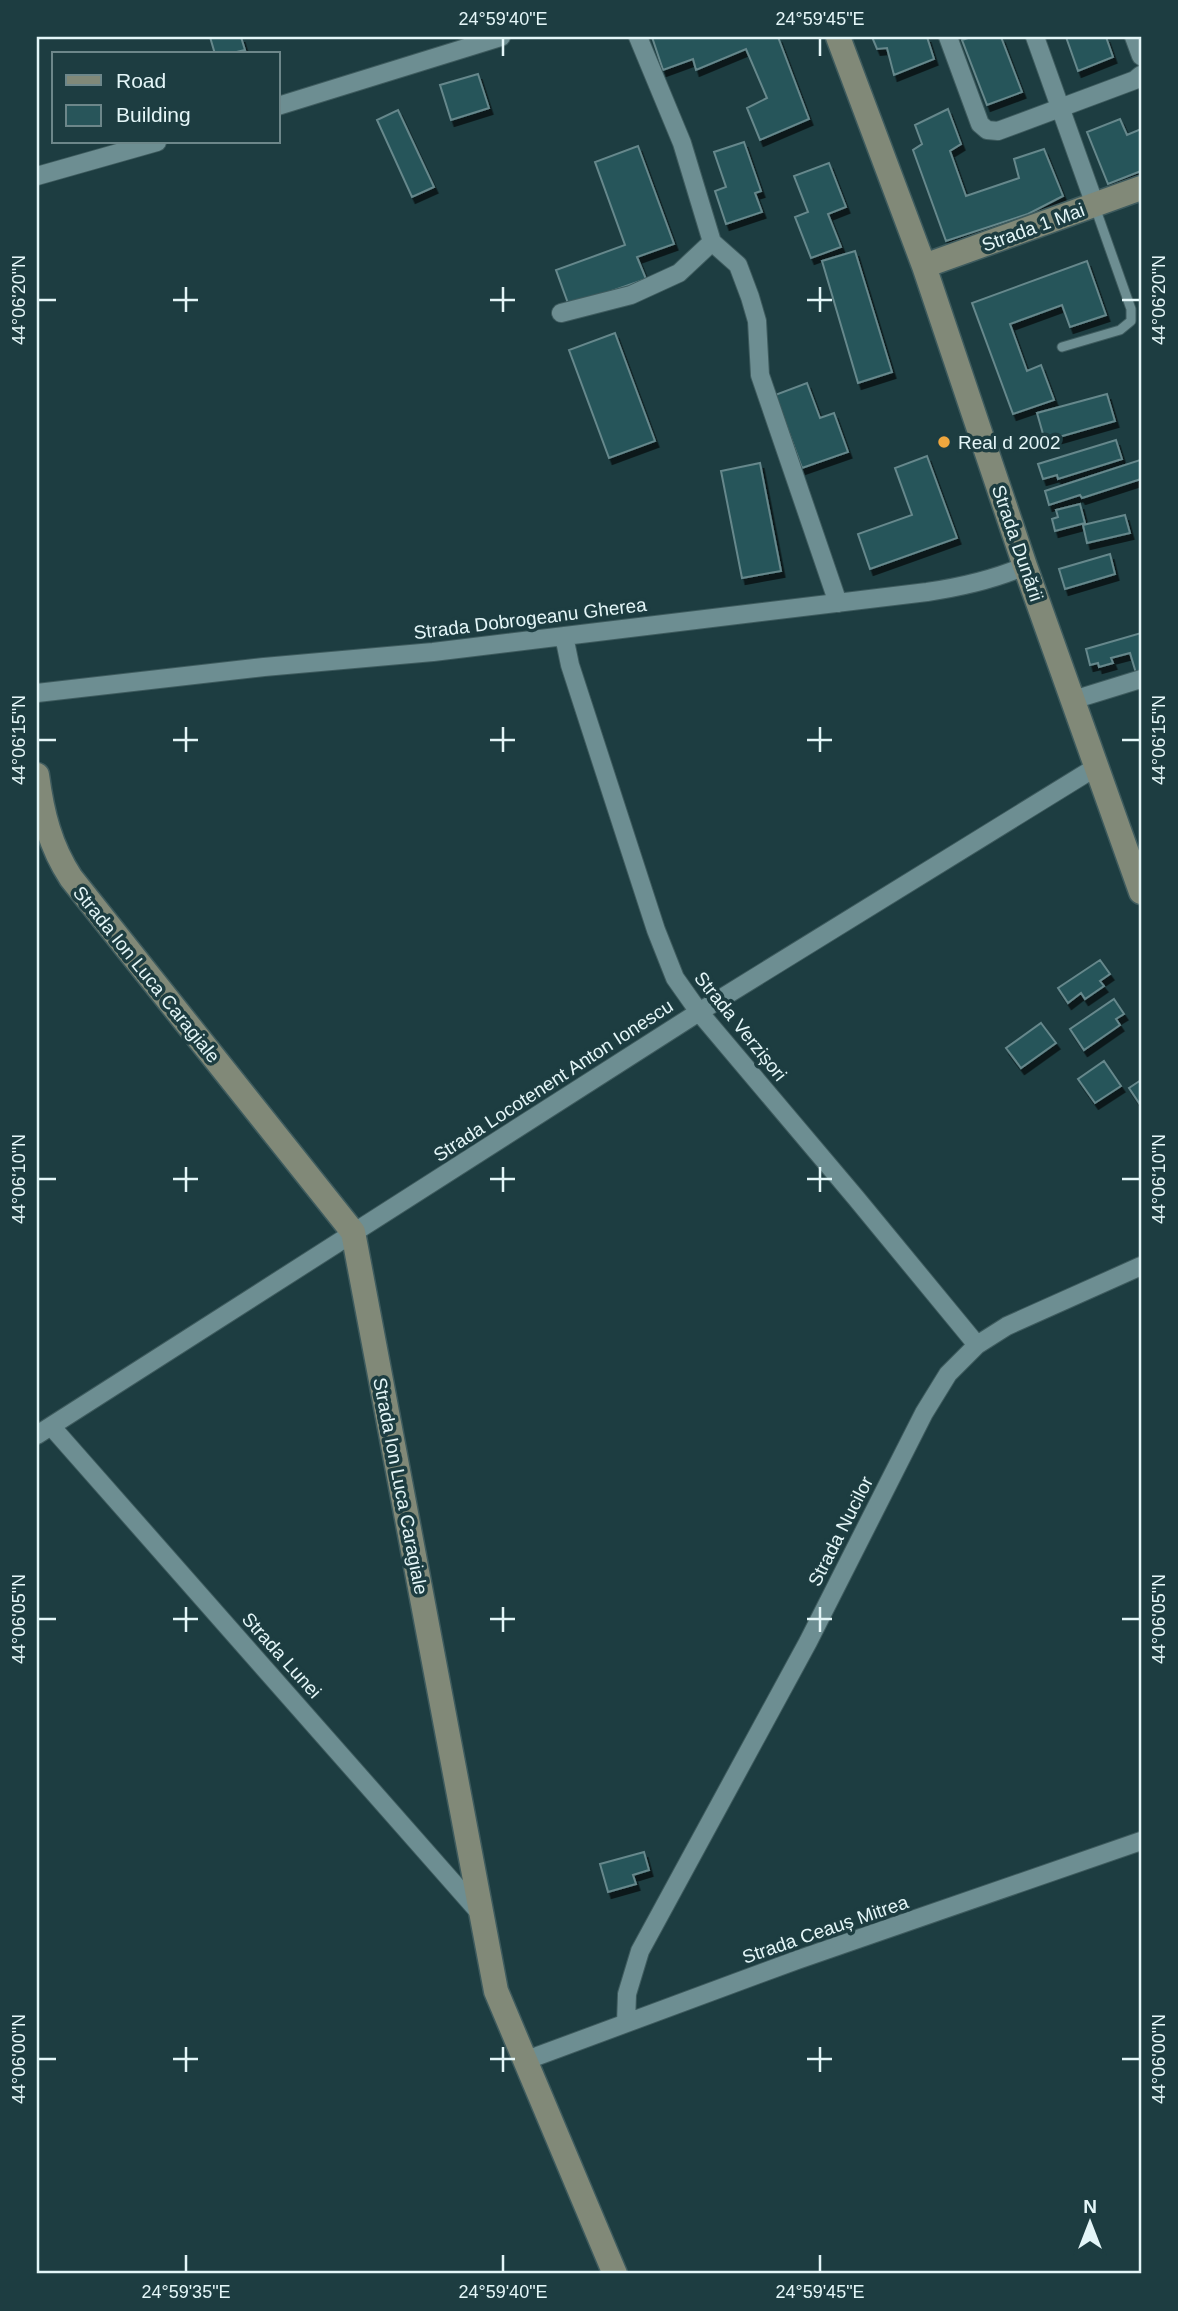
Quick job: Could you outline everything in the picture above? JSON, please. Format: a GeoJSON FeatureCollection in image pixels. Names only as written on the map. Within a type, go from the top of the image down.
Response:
{"type":"FeatureCollection","features":[{"type":"Feature","properties":{"kind":"street"},"geometry":{"type":"LineString","coordinates":[[280,105],[502,37]]}},
{"type":"Feature","properties":{"kind":"street"},"geometry":{"type":"LineString","coordinates":[[638,37],[682,143],[712,242],[738,265],[750,297],[757,321],[760,375],[838,603]]}},
{"type":"Feature","properties":{"kind":"street","name":"Strada Dunării"},"geometry":{"type":"LineString","coordinates":[[838,37],[924,266],[1025,566],[1141,892]]}},
{"type":"Feature","properties":{"kind":"street"},"geometry":{"type":"LineString","coordinates":[[948,37],[980,124],[987,130],[998,131],[1135,80],[1141,75]]}},
{"type":"Feature","properties":{"kind":"street"},"geometry":{"type":"LineString","coordinates":[[1035,37],[1094,205]]}},
{"type":"Feature","properties":{"kind":"street"},"geometry":{"type":"LineString","coordinates":[[1134,37],[1141,57]]}},
{"type":"Feature","properties":{"kind":"street"},"geometry":{"type":"LineString","coordinates":[[37,176],[150,144]]}},
{"type":"Feature","properties":{"kind":"street","name":"Strada 1 Mai"},"geometry":{"type":"LineString","coordinates":[[924,266],[1141,188]]}},
{"type":"Feature","properties":{"kind":"street"},"geometry":{"type":"LineString","coordinates":[[561,313],[631,295],[679,273],[712,242]]}},
{"type":"Feature","properties":{"kind":"street","name":"Strada Dobrogeanu Gherea"},"geometry":{"type":"LineString","coordinates":[[37,693],[264,667],[433,652],[838,603],[968,586],[998,578],[1025,566]]}},
{"type":"Feature","properties":{"kind":"street","name":"Strada Verzișori"},"geometry":{"type":"LineString","coordinates":[[564,636],[570,665],[656,930],[676,978],[699,1012],[977,1345]]}},
{"type":"Feature","properties":{"kind":"street"},"geometry":{"type":"LineString","coordinates":[[1073,700],[1141,679]]}},
{"type":"Feature","properties":{"kind":"street","name":"Strada Locotenent Anton Ionescu"},"geometry":{"type":"LineString","coordinates":[[44,1430],[699,1012],[1096,767]]}},
{"type":"Feature","properties":{"kind":"street","name":"Strada Ion Luca Caragiale"},"geometry":{"type":"LineString","coordinates":[[37,775],[41,830],[71,878],[353,1232],[496,1991],[615,2274]]}},
{"type":"Feature","properties":{"kind":"street","name":"Strada Nucilor"},"geometry":{"type":"LineString","coordinates":[[626,2023],[627,1994],[640,1951],[808,1642],[924,1413],[948,1374],[977,1345],[1007,1326],[1141,1266]]}},
{"type":"Feature","properties":{"kind":"street","name":"Strada Lunei"},"geometry":{"type":"LineString","coordinates":[[44,1430],[481,1914]]}},
{"type":"Feature","properties":{"kind":"street","name":"Strada Ceauș Mitrea"},"geometry":{"type":"LineString","coordinates":[[524,2061],[1141,1841]]}},
{"type":"Feature","properties":{"kind":"lane"},"geometry":{"type":"LineString","coordinates":[[1062,347],[1120,330],[1131,321],[1131,309],[1094,205]]}},
{"type":"Feature","properties":{"kind":"building"},"geometry":{"type":"Polygon","coordinates":[[[210,37],[241,37],[245,50],[236,52],[214,52],[210,37]]]}},
{"type":"Feature","properties":{"kind":"building"},"geometry":{"type":"Polygon","coordinates":[[[652,37],[778,37],[809,119],[760,140],[747,108],[767,98],[746,49],[696,70],[693,59],[663,70],[652,37]]]}},
{"type":"Feature","properties":{"kind":"building"},"geometry":{"type":"Polygon","coordinates":[[[872,37],[927,37],[934,59],[894,75],[887,48],[877,49],[872,37]]]}},
{"type":"Feature","properties":{"kind":"building"},"geometry":{"type":"Polygon","coordinates":[[[971,37],[1001,37],[1022,92],[987,105],[962,40],[971,37]]]}},
{"type":"Feature","properties":{"kind":"building"},"geometry":{"type":"Polygon","coordinates":[[[1066,37],[1106,37],[1113,57],[1078,71],[1066,37]]]}},
{"type":"Feature","properties":{"kind":"building"},"geometry":{"type":"Polygon","coordinates":[[[478,74],[489,108],[451,120],[440,85],[478,74]]]}},
{"type":"Feature","properties":{"kind":"building"},"geometry":{"type":"Polygon","coordinates":[[[948,109],[961,144],[950,151],[966,196],[1019,178],[1014,159],[1044,149],[1063,196],[1028,214],[946,241],[913,150],[922,144],[915,125],[948,109]]]}},
{"type":"Feature","properties":{"kind":"building"},"geometry":{"type":"Polygon","coordinates":[[[398,110],[434,187],[412,197],[377,120],[398,110]]]}},
{"type":"Feature","properties":{"kind":"building"},"geometry":{"type":"Polygon","coordinates":[[[1120,119],[1127,135],[1141,129],[1141,171],[1108,184],[1087,132],[1120,119]]]}},
{"type":"Feature","properties":{"kind":"building"},"geometry":{"type":"Polygon","coordinates":[[[744,142],[761,191],[755,193],[762,212],[726,224],[715,191],[726,187],[714,152],[744,142]]]}},
{"type":"Feature","properties":{"kind":"building"},"geometry":{"type":"Polygon","coordinates":[[[638,146],[674,244],[637,257],[646,279],[569,306],[556,270],[625,245],[595,162],[638,146]]]}},
{"type":"Feature","properties":{"kind":"building"},"geometry":{"type":"Polygon","coordinates":[[[829,163],[846,207],[828,214],[841,247],[811,258],[795,217],[808,212],[794,176],[829,163]]]}},
{"type":"Feature","properties":{"kind":"building"},"geometry":{"type":"Polygon","coordinates":[[[855,251],[892,372],[858,383],[822,261],[855,251]]]}},
{"type":"Feature","properties":{"kind":"building"},"geometry":{"type":"Polygon","coordinates":[[[1087,261],[1106,315],[1070,327],[1062,305],[1010,324],[1027,371],[1041,365],[1054,400],[1013,414],[972,303],[1087,261]]]}},
{"type":"Feature","properties":{"kind":"building"},"geometry":{"type":"Polygon","coordinates":[[[615,333],[655,441],[609,458],[569,350],[615,333]]]}},
{"type":"Feature","properties":{"kind":"building"},"geometry":{"type":"Polygon","coordinates":[[[807,383],[820,418],[834,413],[848,452],[802,468],[775,395],[807,383]]]}},
{"type":"Feature","properties":{"kind":"building"},"geometry":{"type":"Polygon","coordinates":[[[1107,394],[1115,421],[1045,441],[1037,413],[1107,394]]]}},
{"type":"Feature","properties":{"kind":"building"},"geometry":{"type":"Polygon","coordinates":[[[1116,440],[1122,459],[1058,479],[1057,475],[1043,479],[1038,464],[1116,440]]]}},
{"type":"Feature","properties":{"kind":"building"},"geometry":{"type":"Polygon","coordinates":[[[927,456],[957,538],[870,569],[858,534],[912,515],[895,468],[927,456]]]}},
{"type":"Feature","properties":{"kind":"building"},"geometry":{"type":"Polygon","coordinates":[[[1140,460],[1141,479],[1082,498],[1080,495],[1049,505],[1045,491],[1140,460]]]}},
{"type":"Feature","properties":{"kind":"building"},"geometry":{"type":"Polygon","coordinates":[[[760,463],[781,571],[742,578],[721,471],[760,463]]]}},
{"type":"Feature","properties":{"kind":"building"},"geometry":{"type":"Polygon","coordinates":[[[1080,504],[1085,523],[1055,531],[1052,519],[1058,517],[1056,510],[1080,504]]]}},
{"type":"Feature","properties":{"kind":"building"},"geometry":{"type":"Polygon","coordinates":[[[1125,515],[1130,533],[1087,543],[1083,525],[1125,515]]]}},
{"type":"Feature","properties":{"kind":"building"},"geometry":{"type":"Polygon","coordinates":[[[1110,554],[1115,574],[1065,589],[1059,569],[1110,554]]]}},
{"type":"Feature","properties":{"kind":"building"},"geometry":{"type":"Polygon","coordinates":[[[1141,633],[1141,672],[1136,673],[1130,653],[1111,658],[1113,663],[1099,667],[1098,663],[1090,665],[1086,649],[1141,633]]]}},
{"type":"Feature","properties":{"kind":"building"},"geometry":{"type":"Polygon","coordinates":[[[1100,960],[1110,974],[1100,981],[1104,986],[1085,999],[1081,993],[1068,1003],[1058,988],[1100,960]]]}},
{"type":"Feature","properties":{"kind":"building"},"geometry":{"type":"Polygon","coordinates":[[[1114,999],[1124,1014],[1116,1019],[1120,1025],[1084,1050],[1070,1029],[1114,999]]]}},
{"type":"Feature","properties":{"kind":"building"},"geometry":{"type":"Polygon","coordinates":[[[1041,1023],[1056,1043],[1021,1068],[1006,1048],[1041,1023]]]}},
{"type":"Feature","properties":{"kind":"building"},"geometry":{"type":"Polygon","coordinates":[[[1104,1061],[1121,1086],[1095,1103],[1078,1079],[1104,1061]]]}},
{"type":"Feature","properties":{"kind":"building"},"geometry":{"type":"Polygon","coordinates":[[[1141,1080],[1141,1106],[1129,1088],[1141,1080]]]}},
{"type":"Feature","properties":{"kind":"building"},"geometry":{"type":"Polygon","coordinates":[[[644,1852],[649,1870],[633,1875],[636,1884],[608,1892],[600,1864],[644,1852]]]}},
{"type":"Feature","properties":{"kind":"place","name":"Real d 2002"},"geometry":{"type":"Point","coordinates":[944,442]}}]}
